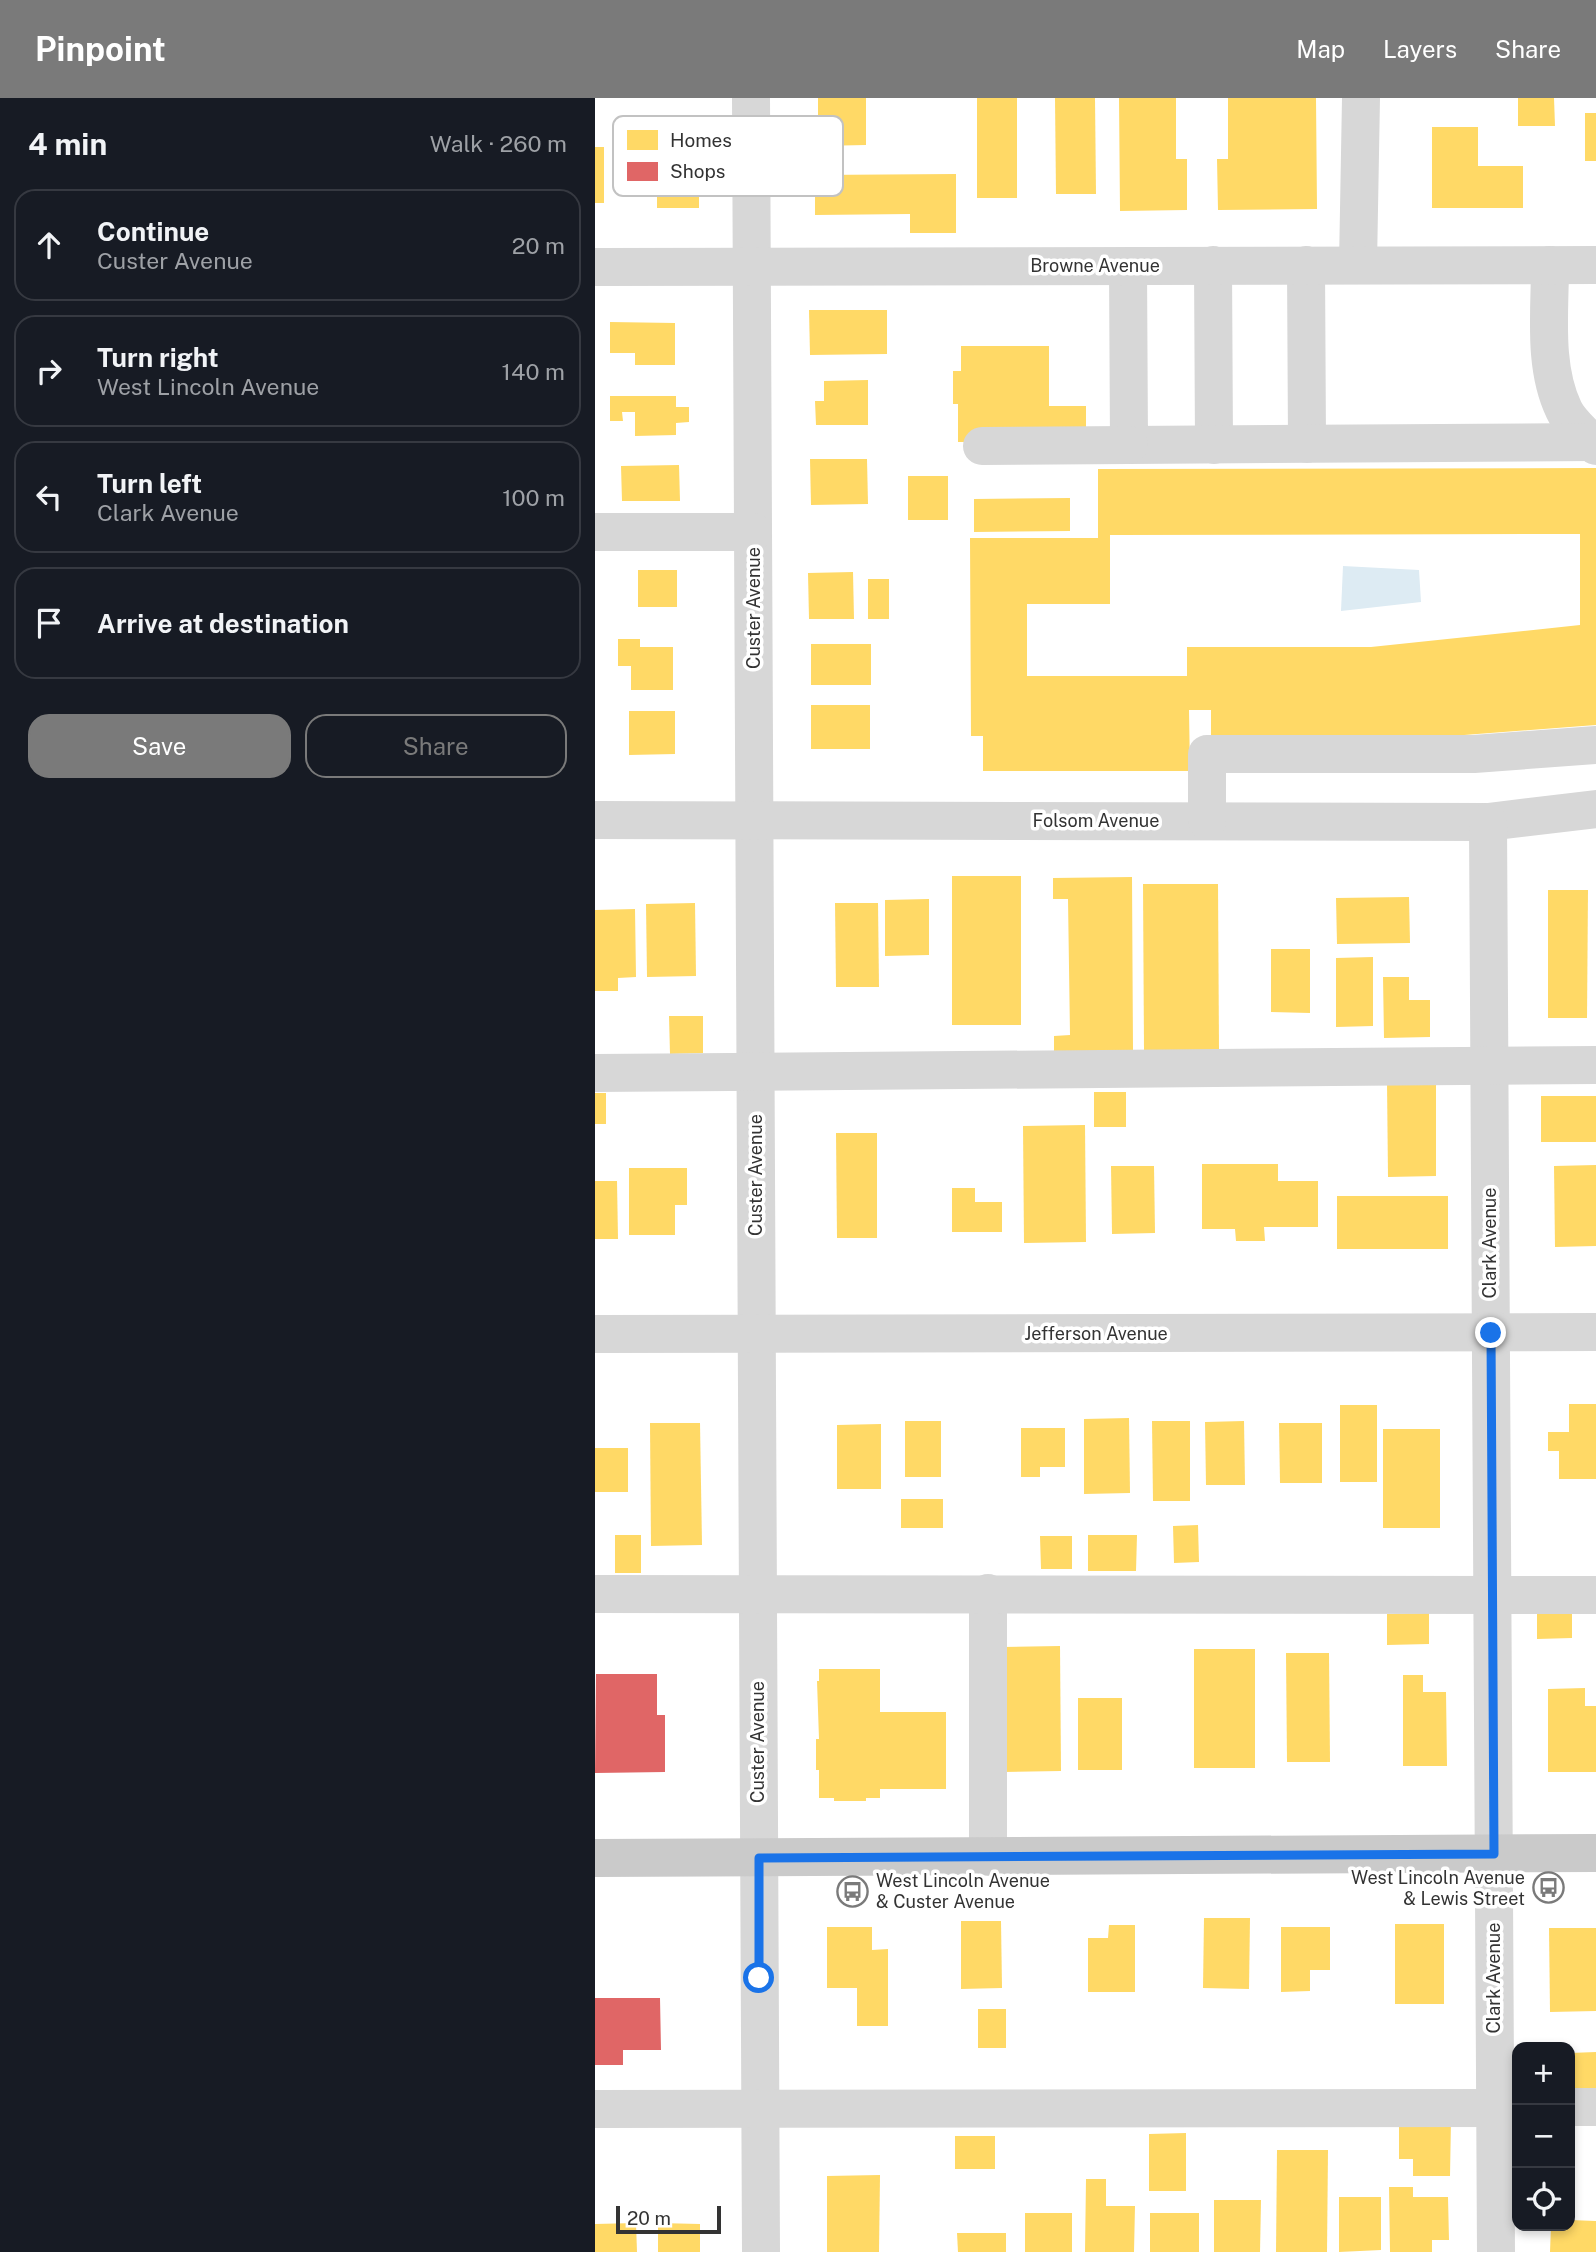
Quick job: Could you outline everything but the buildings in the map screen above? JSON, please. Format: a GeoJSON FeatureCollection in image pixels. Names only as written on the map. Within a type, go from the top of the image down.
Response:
{"type":"FeatureCollection","features":[{"type":"Feature","properties":{"kind":"main road"},"geometry":{"type":"LineString","coordinates":[[595,1858],[1596,1853]]}},
{"type":"Feature","properties":{"kind":"street","name":"Custer Avenue"},"geometry":{"type":"LineString","coordinates":[[751,98],[751,116]]}},
{"type":"Feature","properties":{"kind":"street"},"geometry":{"type":"LineString","coordinates":[[1359,265],[1361,98]]}},
{"type":"Feature","properties":{"kind":"street","name":"Custer Avenue"},"geometry":{"type":"LineString","coordinates":[[752,196],[761,2252]]}},
{"type":"Feature","properties":{"kind":"street"},"geometry":{"type":"LineString","coordinates":[[1213,265],[1214,445]]}},
{"type":"Feature","properties":{"kind":"street"},"geometry":{"type":"LineString","coordinates":[[1306,265],[1307,444]]}},
{"type":"Feature","properties":{"kind":"street"},"geometry":{"type":"LineString","coordinates":[[1549,265],[1551,356],[1555,387],[1565,413],[1594,444]]}},
{"type":"Feature","properties":{"kind":"street","name":"Browne Avenue"},"geometry":{"type":"LineString","coordinates":[[595,267],[1596,265]]}},
{"type":"Feature","properties":{"kind":"street"},"geometry":{"type":"LineString","coordinates":[[1128,266],[1129,445]]}},
{"type":"Feature","properties":{"kind":"street"},"geometry":{"type":"LineString","coordinates":[[982,446],[1594,444]]}},
{"type":"Feature","properties":{"kind":"street"},"geometry":{"type":"LineString","coordinates":[[595,533],[753,532]]}},
{"type":"Feature","properties":{"kind":"street"},"geometry":{"type":"LineString","coordinates":[[1207,821],[1207,754],[1474,754],[1596,745]]}},
{"type":"Feature","properties":{"kind":"street","name":"Folsom Avenue"},"geometry":{"type":"LineString","coordinates":[[595,820],[1488,822],[1596,810]]}},
{"type":"Feature","properties":{"kind":"street","name":"Clark Avenue"},"geometry":{"type":"LineString","coordinates":[[1488,822],[1494,1854],[1506,2108],[1496,2252]]}},
{"type":"Feature","properties":{"kind":"street"},"geometry":{"type":"LineString","coordinates":[[595,1073],[1596,1065]]}},
{"type":"Feature","properties":{"kind":"street","name":"Jefferson Avenue"},"geometry":{"type":"LineString","coordinates":[[595,1334],[1596,1332]]}},
{"type":"Feature","properties":{"kind":"street"},"geometry":{"type":"LineString","coordinates":[[595,1594],[1596,1595]]}},
{"type":"Feature","properties":{"kind":"street"},"geometry":{"type":"LineString","coordinates":[[988,1594],[988,1857]]}},
{"type":"Feature","properties":{"kind":"street"},"geometry":{"type":"LineString","coordinates":[[1575,2108],[1596,2107]]}},
{"type":"Feature","properties":{"kind":"street"},"geometry":{"type":"LineString","coordinates":[[595,2109],[1506,2108]]}},
{"type":"Feature","properties":{"kind":"shaded area"},"geometry":{"type":"Polygon","coordinates":[[[1343,566],[1419,570],[1421,602],[1341,611],[1343,566]]]}},
{"type":"Feature","properties":{"kind":"place","name":"West Lincoln Avenue & Lewis Street"},"geometry":{"type":"Point","coordinates":[1548,1888]}},
{"type":"Feature","properties":{"kind":"place","name":"West Lincoln Avenue & Custer Avenue"},"geometry":{"type":"Point","coordinates":[853,1891]}},
{"type":"Feature","properties":{"kind":"route"},"geometry":{"type":"LineString","coordinates":[[759,1978],[759,1858],[1494,1854],[1491,1333]]}}]}
